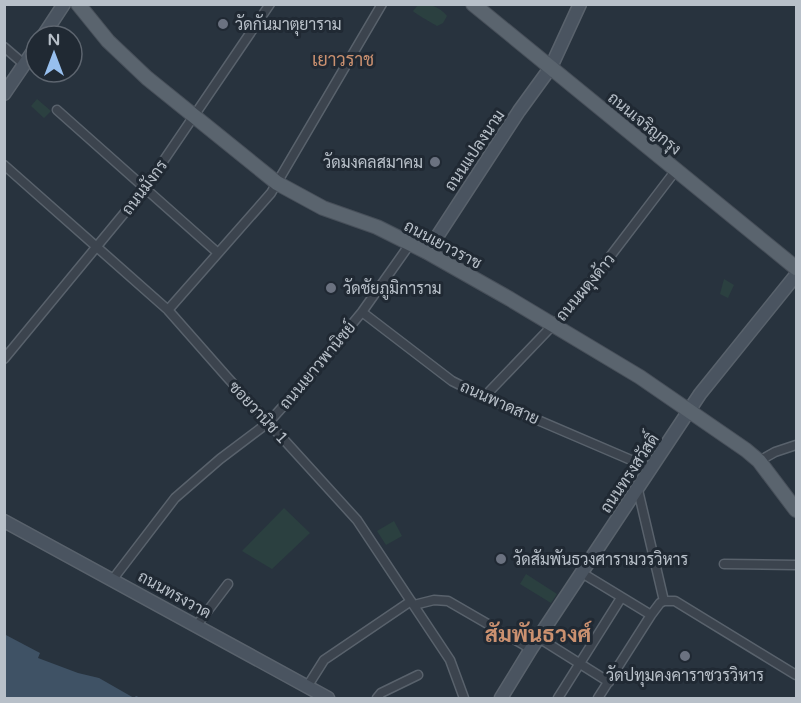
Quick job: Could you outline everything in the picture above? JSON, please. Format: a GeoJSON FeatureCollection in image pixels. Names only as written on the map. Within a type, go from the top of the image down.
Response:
{"type":"FeatureCollection","features":[{"type":"Feature","properties":{"kind":"main road","name":"ถนนเยาวราช"},"geometry":{"type":"LineString","coordinates":[[78,4],[117,49],[147,78],[277,183],[322,208],[377,227],[427,252],[633,372],[732,439],[759,461],[796,510]]}},
{"type":"Feature","properties":{"kind":"main road","name":"ถนนเจริญกรุง"},"geometry":{"type":"LineString","coordinates":[[473,4],[796,268]]}},
{"type":"Feature","properties":{"kind":"street"},"geometry":{"type":"LineString","coordinates":[[51,24],[64,4]]}},
{"type":"Feature","properties":{"kind":"street","name":"ถนนมังกร"},"geometry":{"type":"LineString","coordinates":[[4,359],[145,188],[270,4]]}},
{"type":"Feature","properties":{"kind":"street"},"geometry":{"type":"LineString","coordinates":[[168,309],[271,193],[344,73],[382,4]]}},
{"type":"Feature","properties":{"kind":"street","name":"ถนนแปลงนาม"},"geometry":{"type":"LineString","coordinates":[[427,252],[519,111],[551,67],[580,4]]}},
{"type":"Feature","properties":{"kind":"street"},"geometry":{"type":"LineString","coordinates":[[4,47],[24,63]]}},
{"type":"Feature","properties":{"kind":"street"},"geometry":{"type":"LineString","coordinates":[[4,94],[24,65]]}},
{"type":"Feature","properties":{"kind":"street"},"geometry":{"type":"LineString","coordinates":[[57,110],[218,253]]}},
{"type":"Feature","properties":{"kind":"street","name":"ซอยวานิช 1"},"geometry":{"type":"LineString","coordinates":[[4,165],[168,309],[226,377],[357,520],[450,660],[464,699]]}},
{"type":"Feature","properties":{"kind":"street","name":"ถนนผดุงด้าว"},"geometry":{"type":"LineString","coordinates":[[484,396],[553,325],[567,314],[676,170]]}},
{"type":"Feature","properties":{"kind":"street","name":"ถนนเยาวพานิชย์"},"geometry":{"type":"LineString","coordinates":[[113,579],[175,498],[220,459],[269,422],[362,312],[410,244]]}},
{"type":"Feature","properties":{"kind":"street","name":"ถนนทรงสวัสดิ์"},"geometry":{"type":"LineString","coordinates":[[503,698],[531,649],[691,411],[700,394],[796,275]]}},
{"type":"Feature","properties":{"kind":"street","name":"ถนนพาดสาย"},"geometry":{"type":"LineString","coordinates":[[362,312],[452,381],[652,469]]}},
{"type":"Feature","properties":{"kind":"street"},"geometry":{"type":"LineString","coordinates":[[759,461],[775,452],[796,445]]}},
{"type":"Feature","properties":{"kind":"street"},"geometry":{"type":"LineString","coordinates":[[638,490],[664,601]]}},
{"type":"Feature","properties":{"kind":"street","name":"ถนนทรงวาด"},"geometry":{"type":"LineString","coordinates":[[4,521],[328,699]]}},
{"type":"Feature","properties":{"kind":"street"},"geometry":{"type":"LineString","coordinates":[[724,564],[796,566]]}},
{"type":"Feature","properties":{"kind":"street"},"geometry":{"type":"LineString","coordinates":[[582,573],[651,615]]}},
{"type":"Feature","properties":{"kind":"street"},"geometry":{"type":"LineString","coordinates":[[197,625],[228,585]]}},
{"type":"Feature","properties":{"kind":"street"},"geometry":{"type":"LineString","coordinates":[[558,699],[621,598]]}},
{"type":"Feature","properties":{"kind":"street"},"geometry":{"type":"LineString","coordinates":[[307,687],[324,660],[413,603],[448,601],[531,649]]}},
{"type":"Feature","properties":{"kind":"street"},"geometry":{"type":"LineString","coordinates":[[598,699],[651,615],[664,601],[676,602],[796,675]]}},
{"type":"Feature","properties":{"kind":"street"},"geometry":{"type":"LineString","coordinates":[[539,638],[609,682]]}},
{"type":"Feature","properties":{"kind":"street"},"geometry":{"type":"LineString","coordinates":[[377,699],[381,693],[418,675]]}},
{"type":"Feature","properties":{"kind":"green space"},"geometry":{"type":"Polygon","coordinates":[[[418,5],[434,6],[447,16],[443,23],[437,26],[413,11],[418,5]]]}},
{"type":"Feature","properties":{"kind":"green space"},"geometry":{"type":"Polygon","coordinates":[[[37,99],[51,111],[44,118],[31,106],[37,99]]]}},
{"type":"Feature","properties":{"kind":"green space"},"geometry":{"type":"Polygon","coordinates":[[[724,279],[734,285],[728,298],[720,294],[724,279]]]}},
{"type":"Feature","properties":{"kind":"green space"},"geometry":{"type":"Polygon","coordinates":[[[284,508],[310,533],[272,569],[242,551],[284,508]]]}},
{"type":"Feature","properties":{"kind":"green space"},"geometry":{"type":"Polygon","coordinates":[[[394,521],[402,536],[386,545],[377,531],[394,521]]]}},
{"type":"Feature","properties":{"kind":"green space"},"geometry":{"type":"Polygon","coordinates":[[[526,574],[557,594],[551,603],[520,584],[526,574]]]}},
{"type":"Feature","properties":{"kind":"water"},"geometry":{"type":"Polygon","coordinates":[[[4,634],[40,653],[38,658],[99,678],[134,698],[5,698],[4,634]]]}},
{"type":"Feature","properties":{"kind":"place","name":"วัดกันมาตุยาราม"},"geometry":{"type":"Point","coordinates":[223,24]}},
{"type":"Feature","properties":{"kind":"place","name":"วัดมงคลสมาคม"},"geometry":{"type":"Point","coordinates":[435,162]}},
{"type":"Feature","properties":{"kind":"place","name":"วัดชัยภูมิการาม"},"geometry":{"type":"Point","coordinates":[331,288]}},
{"type":"Feature","properties":{"kind":"place","name":"วัดสัมพันธวงศารามวรวิหาร"},"geometry":{"type":"Point","coordinates":[501,559]}},
{"type":"Feature","properties":{"kind":"place","name":"วัดปทุมคงคาราชวรวิหาร"},"geometry":{"type":"Point","coordinates":[685,656]}},
{"type":"Feature","properties":{"kind":"district","name":"เยาวราช"},"geometry":{"type":"Point","coordinates":[343,60]}},
{"type":"Feature","properties":{"kind":"district","name":"สัมพันธวงศ์"},"geometry":{"type":"Point","coordinates":[538,634]}}]}
